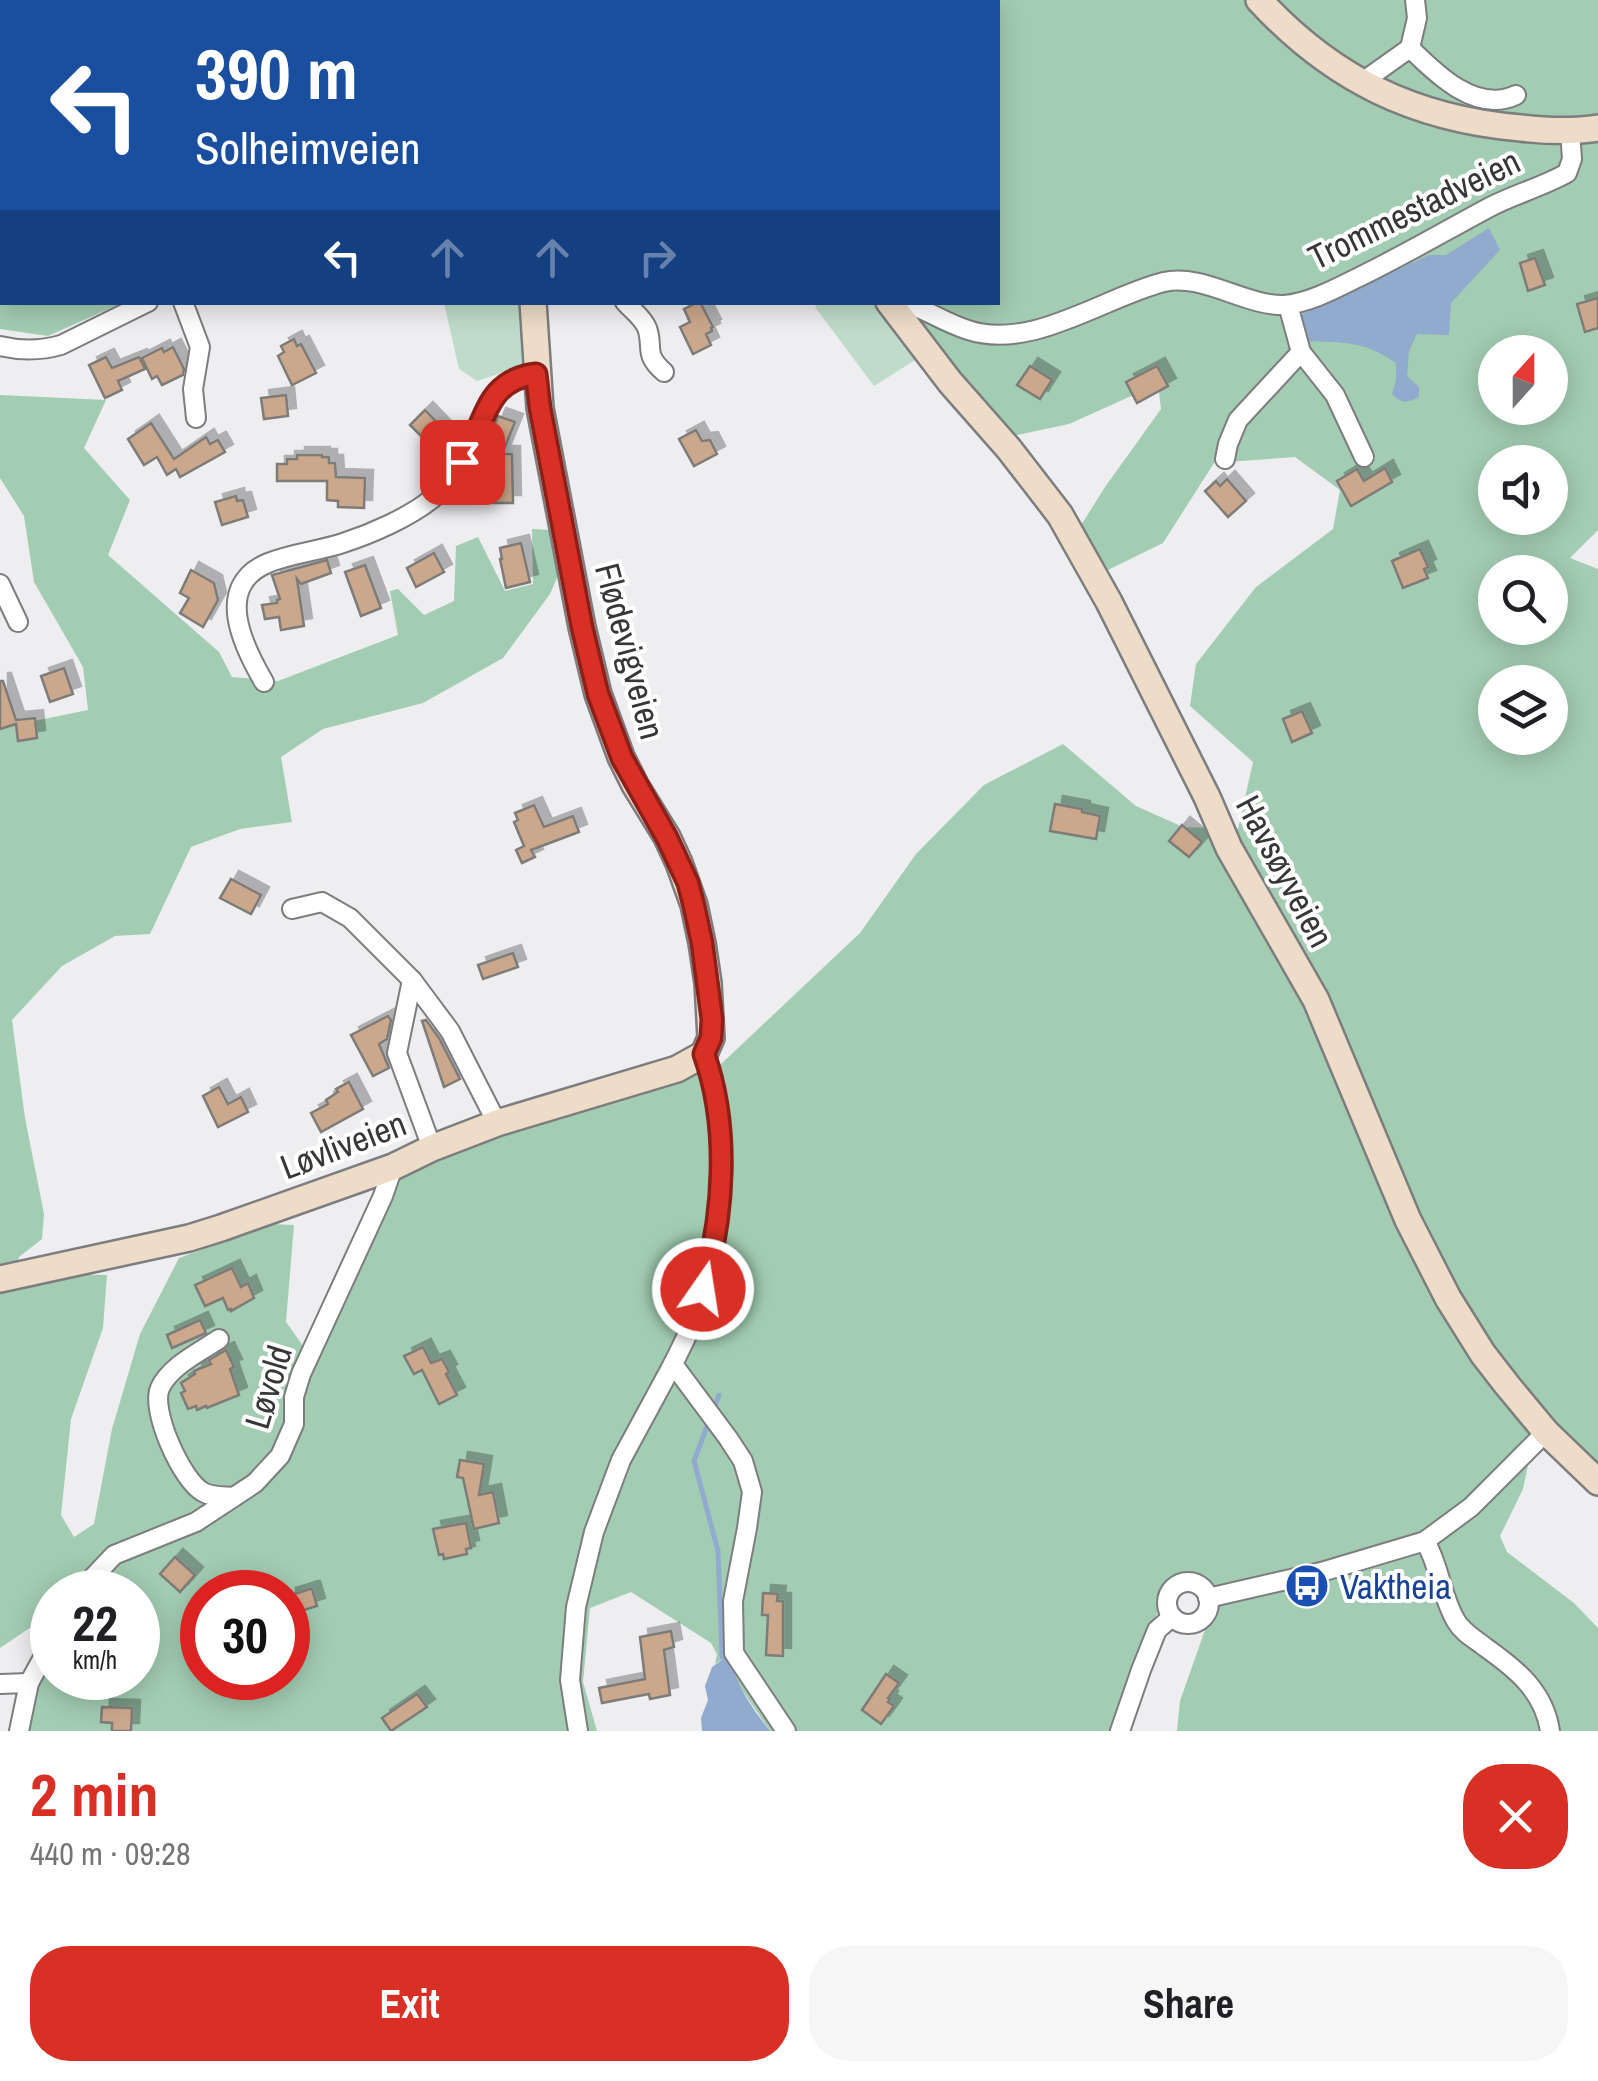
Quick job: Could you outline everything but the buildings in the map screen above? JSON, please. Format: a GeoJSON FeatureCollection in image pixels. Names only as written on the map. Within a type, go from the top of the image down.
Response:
{"type":"FeatureCollection","features":[{"type":"Feature","properties":{"kind":"main road","name":"Trommestadveien"},"geometry":{"type":"LineString","coordinates":[[1260,0],[1294,35],[1329,62],[1402,102],[1440,116],[1507,127],[1598,128]]}},
{"type":"Feature","properties":{"kind":"main road","name":"Flødevigveien"},"geometry":{"type":"LineString","coordinates":[[533,305],[540,408],[582,627],[598,694],[622,758],[688,883],[702,943],[712,1019],[711,1038],[704,1054]]}},
{"type":"Feature","properties":{"kind":"main road","name":"Havsøyveien"},"geometry":{"type":"LineString","coordinates":[[891,305],[1060,515],[1088,562],[1230,848],[1316,1000],[1408,1220],[1448,1298],[1483,1354],[1546,1432],[1598,1482]]}},
{"type":"Feature","properties":{"kind":"main road","name":"Løvliveien"},"geometry":{"type":"LineString","coordinates":[[0,1279],[189,1238],[393,1167],[497,1123],[677,1070],[704,1054]]}},
{"type":"Feature","properties":{"kind":"street"},"geometry":{"type":"LineString","coordinates":[[1365,84],[1410,48],[1417,18],[1415,0]]}},
{"type":"Feature","properties":{"kind":"street"},"geometry":{"type":"LineString","coordinates":[[1410,48],[1441,78],[1467,93],[1497,100],[1516,95]]}},
{"type":"Feature","properties":{"kind":"street","name":"Trommestadveien"},"geometry":{"type":"LineString","coordinates":[[912,305],[971,332],[1013,335],[1060,323],[1169,280],[1277,305],[1288,304],[1324,294],[1503,201],[1567,173],[1572,160],[1570,130]]}},
{"type":"Feature","properties":{"kind":"street"},"geometry":{"type":"LineString","coordinates":[[1288,304],[1301,352],[1334,395],[1364,457]]}},
{"type":"Feature","properties":{"kind":"street"},"geometry":{"type":"LineString","coordinates":[[0,346],[25,351],[47,349],[142,305]]}},
{"type":"Feature","properties":{"kind":"street"},"geometry":{"type":"LineString","coordinates":[[184,305],[200,347],[194,389],[196,418]]}},
{"type":"Feature","properties":{"kind":"street"},"geometry":{"type":"LineString","coordinates":[[628,305],[644,321],[649,332],[650,355],[664,372]]}},
{"type":"Feature","properties":{"kind":"street"},"geometry":{"type":"LineString","coordinates":[[1225,460],[1238,420],[1301,352]]}},
{"type":"Feature","properties":{"kind":"street"},"geometry":{"type":"LineString","coordinates":[[264,682],[249,657],[236,611],[238,594],[246,578],[266,564],[345,542],[421,507],[448,483],[462,462],[494,395],[516,376],[536,374]]}},
{"type":"Feature","properties":{"kind":"street"},"geometry":{"type":"LineString","coordinates":[[0,584],[18,622]]}},
{"type":"Feature","properties":{"kind":"street"},"geometry":{"type":"LineString","coordinates":[[292,908],[322,902],[350,918],[412,980],[450,1031],[497,1123]]}},
{"type":"Feature","properties":{"kind":"street"},"geometry":{"type":"LineString","coordinates":[[412,980],[397,1052],[432,1148]]}},
{"type":"Feature","properties":{"kind":"street","name":"Flødevigveien"},"geometry":{"type":"LineString","coordinates":[[578,1731],[570,1680],[576,1608],[594,1532],[621,1460],[694,1319],[711,1258],[718,1210],[720,1144],[712,1076],[704,1054]]}},
{"type":"Feature","properties":{"kind":"street","name":"Løvold"},"geometry":{"type":"LineString","coordinates":[[100,1570],[114,1555],[196,1522],[255,1483],[280,1456],[294,1424],[294,1397],[300,1374],[393,1167]]}},
{"type":"Feature","properties":{"kind":"street"},"geometry":{"type":"LineString","coordinates":[[219,1338],[171,1372],[158,1391],[158,1416],[186,1476],[204,1494],[234,1497]]}},
{"type":"Feature","properties":{"kind":"street"},"geometry":{"type":"LineString","coordinates":[[673,1364],[743,1461],[752,1492],[733,1601],[734,1652],[786,1731]]}},
{"type":"Feature","properties":{"kind":"street"},"geometry":{"type":"LineString","coordinates":[[1208,1598],[1321,1572],[1425,1540],[1471,1507],[1546,1432]]}},
{"type":"Feature","properties":{"kind":"street"},"geometry":{"type":"LineString","coordinates":[[1425,1540],[1456,1620],[1464,1632],[1530,1682],[1541,1701],[1550,1731]]}},
{"type":"Feature","properties":{"kind":"street"},"geometry":{"type":"LineString","coordinates":[[1181,1583],[1195,1583],[1208,1598],[1207,1612],[1197,1622],[1184,1624],[1168,1611],[1167,1598],[1181,1583]]}},
{"type":"Feature","properties":{"kind":"street"},"geometry":{"type":"LineString","coordinates":[[1120,1731],[1158,1630],[1172,1617]]}},
{"type":"Feature","properties":{"kind":"street"},"geometry":{"type":"LineString","coordinates":[[0,1684],[29,1683],[19,1731]]}},
{"type":"Feature","properties":{"kind":"green space"},"geometry":{"type":"Polygon","coordinates":[[[1000,0],[1598,0],[1598,530],[1570,558],[1598,569],[1598,1472],[1535,1431],[1523,1489],[1500,1536],[1507,1552],[1574,1603],[1598,1628],[1598,1731],[1177,1731],[1180,1701],[1212,1610],[1203,1584],[1162,1602],[1126,1690],[1114,1731],[770,1731],[738,1684],[722,1640],[722,1660],[715,1664],[717,1654],[711,1643],[631,1592],[590,1608],[583,1682],[597,1731],[23,1731],[30,1692],[30,1700],[160,1700],[160,1570],[30,1570],[30,1628],[0,1648],[0,728],[88,710],[83,667],[34,582],[24,516],[0,478],[0,395],[106,400],[84,448],[130,500],[108,555],[219,652],[232,677],[278,681],[398,635],[390,591],[398,589],[424,615],[454,601],[456,546],[478,537],[505,591],[533,584],[532,529],[550,530],[559,573],[550,594],[503,658],[423,703],[323,729],[281,757],[292,822],[240,829],[191,847],[150,934],[115,936],[62,966],[12,1020],[25,1118],[44,1214],[42,1239],[19,1257],[13,1280],[63,1274],[107,1275],[103,1328],[71,1419],[61,1515],[74,1537],[94,1524],[112,1429],[140,1334],[179,1258],[271,1224],[294,1225],[286,1322],[306,1350],[390,1172],[628,1086],[721,1064],[860,933],[916,854],[984,785],[1063,744],[1136,806],[1183,827],[1238,829],[1253,762],[1190,706],[1196,664],[1256,587],[1333,529],[1340,490],[1295,457],[1214,463],[1163,543],[1108,570],[1078,530],[1161,409],[1158,384],[1069,424],[1008,437],[933,351],[909,305],[1000,305],[1000,0]]]}},
{"type":"Feature","properties":{"kind":"green space"},"geometry":{"type":"Polygon","coordinates":[[[0,305],[118,305],[48,336],[0,329],[0,305]]]}},
{"type":"Feature","properties":{"kind":"green space"},"geometry":{"type":"Polygon","coordinates":[[[444,305],[520,305],[519,324],[527,361],[477,381],[459,369],[444,305]]]}},
{"type":"Feature","properties":{"kind":"green space"},"geometry":{"type":"Polygon","coordinates":[[[909,305],[931,350],[874,386],[815,307],[909,305]]]}},
{"type":"Feature","properties":{"kind":"water"},"geometry":{"type":"Polygon","coordinates":[[[1489,228],[1500,250],[1451,303],[1449,335],[1417,334],[1409,351],[1407,376],[1419,387],[1419,397],[1405,401],[1392,394],[1396,363],[1373,350],[1353,344],[1306,341],[1300,315],[1429,255],[1446,255],[1489,228]]]}},
{"type":"Feature","properties":{"kind":"water"},"geometry":{"type":"Polygon","coordinates":[[[725,1636],[740,1686],[770,1731],[702,1731],[701,1718],[708,1700],[705,1686],[712,1667],[722,1660],[725,1636]]]}},
{"type":"Feature","properties":{"kind":"waterway"},"geometry":{"type":"LineString","coordinates":[[713,1411],[719,1395]]}},
{"type":"Feature","properties":{"kind":"waterway"},"geometry":{"type":"LineString","coordinates":[[709,1421],[694,1461],[718,1551],[722,1657]]}},
{"type":"Feature","properties":{"kind":"place","name":"Vaktheia"},"geometry":{"type":"Point","coordinates":[1307,1586]}},
{"type":"Feature","properties":{"kind":"route"},"geometry":{"type":"LineString","coordinates":[[462,462],[494,395],[516,376],[536,374],[598,694],[622,758],[680,863],[702,943],[712,1019],[711,1038],[704,1054],[712,1076],[720,1144],[718,1210],[703,1289]]}}]}
